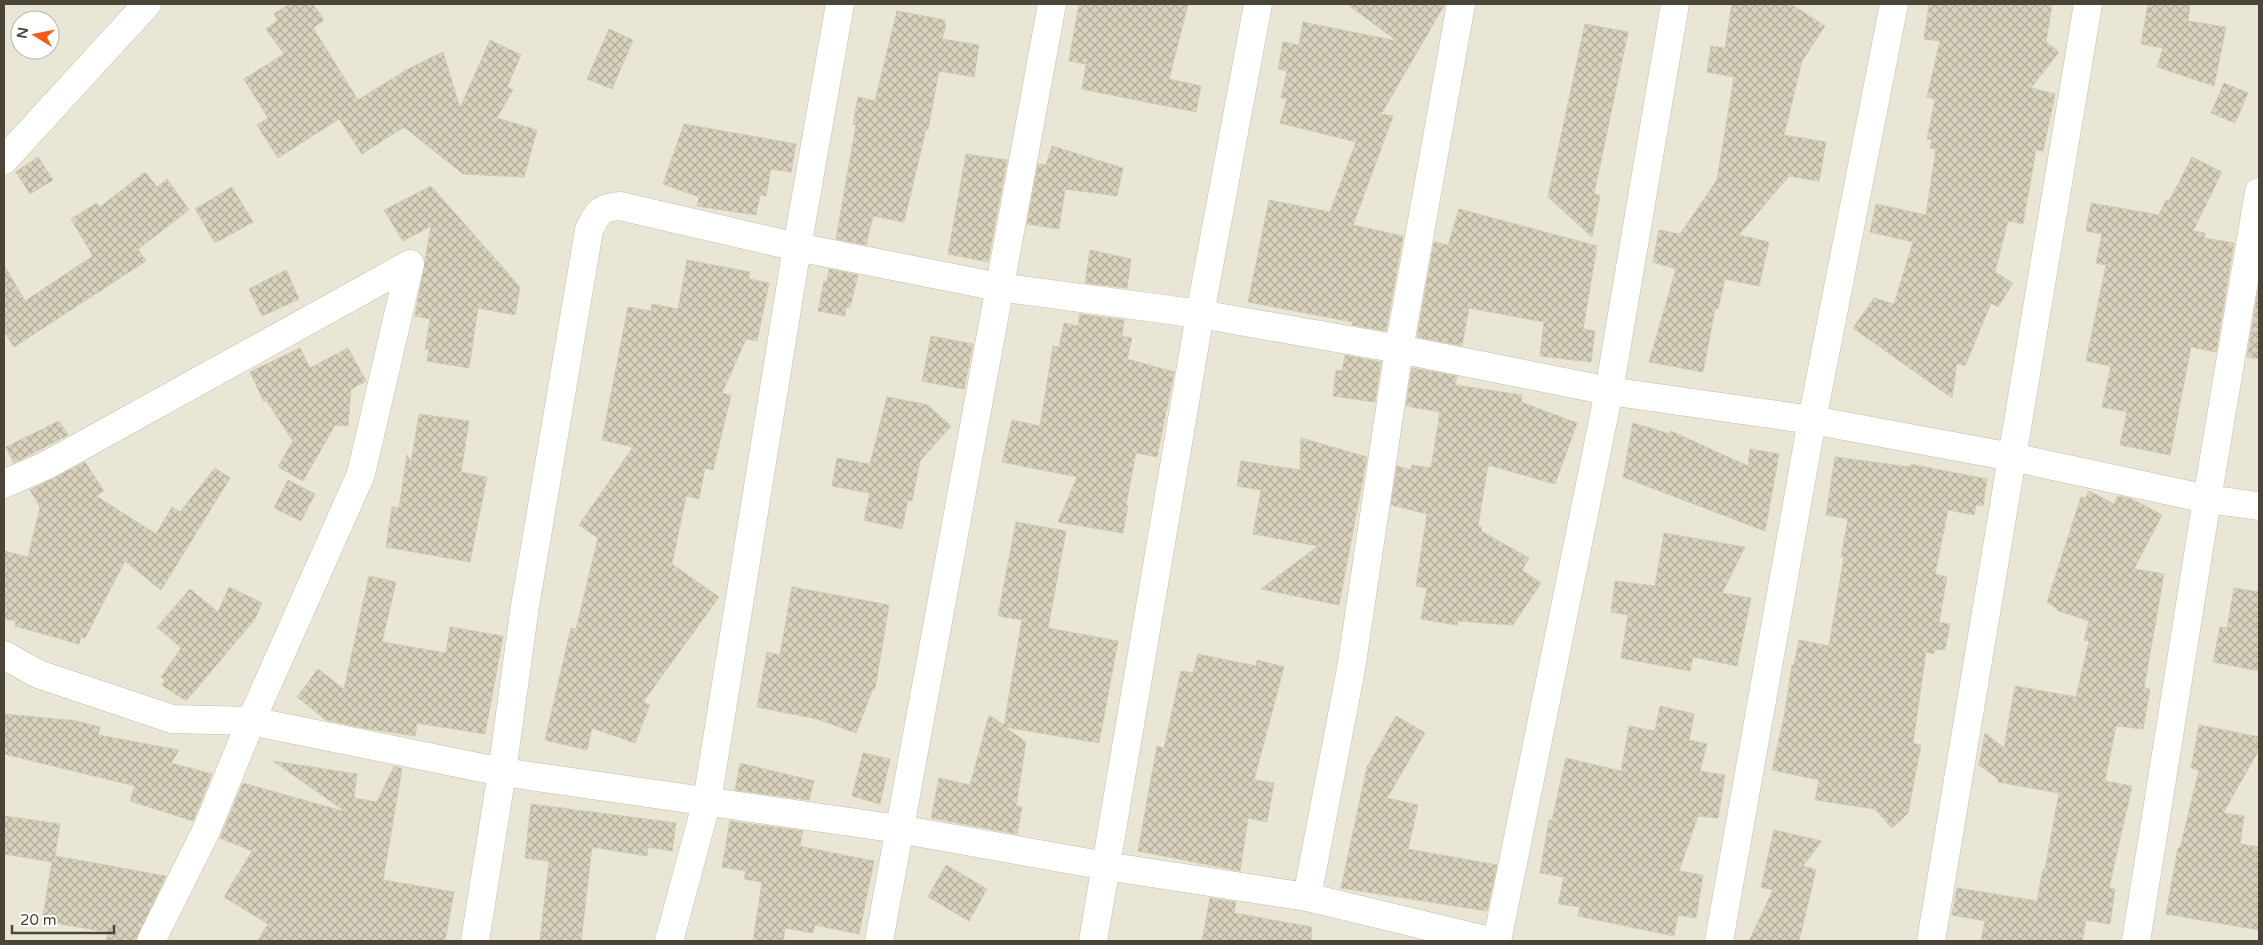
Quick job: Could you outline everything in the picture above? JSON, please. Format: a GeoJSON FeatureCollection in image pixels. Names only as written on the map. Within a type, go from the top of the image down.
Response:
{"type":"FeatureCollection","features":[{"type":"Feature","properties":{"kind":"street"},"geometry":{"type":"LineString","coordinates":[[4,160],[147,4]]}},
{"type":"Feature","properties":{"kind":"street"},"geometry":{"type":"LineString","coordinates":[[669,941],[707,801],[797,247],[840,4]]}},
{"type":"Feature","properties":{"kind":"street"},"geometry":{"type":"LineString","coordinates":[[879,941],[1052,4]]}},
{"type":"Feature","properties":{"kind":"street"},"geometry":{"type":"LineString","coordinates":[[1093,941],[1200,314],[1258,4]]}},
{"type":"Feature","properties":{"kind":"street"},"geometry":{"type":"LineString","coordinates":[[1307,897],[1351,669],[1399,349],[1461,4]]}},
{"type":"Feature","properties":{"kind":"street"},"geometry":{"type":"LineString","coordinates":[[1497,941],[1609,391],[1675,4]]}},
{"type":"Feature","properties":{"kind":"street"},"geometry":{"type":"LineString","coordinates":[[1719,941],[1812,420],[1894,4]]}},
{"type":"Feature","properties":{"kind":"street"},"geometry":{"type":"LineString","coordinates":[[1931,941],[2088,4]]}},
{"type":"Feature","properties":{"kind":"street"},"geometry":{"type":"LineString","coordinates":[[2136,941],[2207,498],[2259,192]]}},
{"type":"Feature","properties":{"kind":"street"},"geometry":{"type":"LineString","coordinates":[[475,941],[502,772],[526,596],[589,230],[597,215],[605,207],[620,206],[797,247],[1000,287],[1200,314],[1399,349],[1609,391],[1812,420],[2012,457],[2207,498],[2259,506]]}},
{"type":"Feature","properties":{"kind":"street"},"geometry":{"type":"LineString","coordinates":[[4,484],[47,465],[410,264],[361,474],[251,721],[206,831],[151,941]]}},
{"type":"Feature","properties":{"kind":"street"},"geometry":{"type":"LineString","coordinates":[[4,655],[38,674],[172,719],[251,721],[502,772],[899,829],[1106,866],[1307,897],[1490,941]]}},
{"type":"Feature","properties":{"kind":"shaded area"},"geometry":{"type":"Polygon","coordinates":[[[4,4],[2259,4],[2259,941],[4,941],[4,4]]]}},
{"type":"Feature","properties":{"kind":"building"},"geometry":{"type":"Polygon","coordinates":[[[289,4],[313,4],[324,20],[313,28],[358,100],[408,69],[443,52],[460,108],[490,40],[521,55],[507,87],[513,90],[497,118],[537,130],[524,177],[463,174],[404,127],[362,154],[339,119],[278,158],[257,125],[268,118],[244,79],[284,54],[266,29],[278,20],[274,14],[289,4]]]}},
{"type":"Feature","properties":{"kind":"building"},"geometry":{"type":"Polygon","coordinates":[[[1079,4],[1188,4],[1169,79],[1201,86],[1196,112],[1082,89],[1086,64],[1069,61],[1079,4]]]}},
{"type":"Feature","properties":{"kind":"building"},"geometry":{"type":"Polygon","coordinates":[[[1347,4],[1445,4],[1381,114],[1393,116],[1353,225],[1403,236],[1386,331],[1352,325],[1353,322],[1248,302],[1269,200],[1330,212],[1356,142],[1280,123],[1287,98],[1281,98],[1287,71],[1278,69],[1283,42],[1299,45],[1303,22],[1397,41],[1347,4]]]}},
{"type":"Feature","properties":{"kind":"building"},"geometry":{"type":"Polygon","coordinates":[[[1732,4],[1791,4],[1825,26],[1802,61],[1784,135],[1826,142],[1819,181],[1789,176],[1739,235],[1769,242],[1759,286],[1725,279],[1718,309],[1715,309],[1703,372],[1649,362],[1676,269],[1653,262],[1659,230],[1680,234],[1717,180],[1734,77],[1707,72],[1711,46],[1725,48],[1732,4]]]}},
{"type":"Feature","properties":{"kind":"building"},"geometry":{"type":"Polygon","coordinates":[[[1929,4],[2052,4],[2046,42],[2059,52],[2031,88],[2055,94],[2043,151],[2036,150],[2023,224],[2008,221],[1995,272],[2013,283],[1998,307],[1991,303],[1965,366],[1957,363],[1952,398],[1853,328],[1874,298],[1894,304],[1913,242],[1870,232],[1876,204],[1926,215],[1936,149],[1930,148],[1932,140],[1927,139],[1935,99],[1927,97],[1940,41],[1924,39],[1929,4]]]}},
{"type":"Feature","properties":{"kind":"building"},"geometry":{"type":"Polygon","coordinates":[[[2148,4],[2190,4],[2188,21],[2226,27],[2214,86],[2157,67],[2163,48],[2141,44],[2148,4]]]}},
{"type":"Feature","properties":{"kind":"building"},"geometry":{"type":"Polygon","coordinates":[[[897,11],[945,20],[944,24],[946,25],[942,39],[979,45],[974,77],[939,71],[928,130],[926,129],[904,222],[873,216],[866,245],[836,239],[856,125],[853,124],[858,97],[875,101],[897,11]]]}},
{"type":"Feature","properties":{"kind":"building"},"geometry":{"type":"Polygon","coordinates":[[[1585,24],[1628,32],[1594,194],[1600,195],[1592,237],[1548,197],[1585,24]]]}},
{"type":"Feature","properties":{"kind":"building"},"geometry":{"type":"Polygon","coordinates":[[[609,29],[633,40],[612,89],[587,79],[609,29]]]}},
{"type":"Feature","properties":{"kind":"building"},"geometry":{"type":"Polygon","coordinates":[[[2224,83],[2248,93],[2235,123],[2211,113],[2224,83]]]}},
{"type":"Feature","properties":{"kind":"building"},"geometry":{"type":"Polygon","coordinates":[[[684,124],[796,144],[791,172],[771,169],[766,196],[760,195],[756,215],[697,206],[699,197],[663,184],[684,124]]]}},
{"type":"Feature","properties":{"kind":"building"},"geometry":{"type":"Polygon","coordinates":[[[1052,146],[1123,168],[1117,196],[1065,189],[1059,229],[1027,224],[1038,164],[1046,165],[1052,146]]]}},
{"type":"Feature","properties":{"kind":"building"},"geometry":{"type":"Polygon","coordinates":[[[966,154],[1007,160],[988,262],[948,254],[966,154]]]}},
{"type":"Feature","properties":{"kind":"building"},"geometry":{"type":"Polygon","coordinates":[[[38,157],[53,180],[30,194],[16,172],[38,157]]]}},
{"type":"Feature","properties":{"kind":"building"},"geometry":{"type":"Polygon","coordinates":[[[2192,157],[2222,172],[2193,231],[2205,233],[2204,238],[2234,243],[2216,352],[2191,347],[2170,455],[2120,445],[2127,412],[2102,407],[2111,366],[2086,361],[2106,265],[2096,263],[2102,234],[2086,231],[2091,203],[2159,215],[2166,200],[2169,201],[2192,157]]]}},
{"type":"Feature","properties":{"kind":"building"},"geometry":{"type":"Polygon","coordinates":[[[145,172],[157,187],[167,179],[189,210],[138,249],[146,261],[14,347],[4,331],[4,265],[25,301],[93,256],[71,219],[97,203],[100,207],[145,172]]]}},
{"type":"Feature","properties":{"kind":"building"},"geometry":{"type":"Polygon","coordinates":[[[431,186],[520,287],[515,315],[478,308],[469,368],[427,361],[429,348],[425,350],[430,319],[415,316],[431,226],[403,241],[384,210],[431,186]]]}},
{"type":"Feature","properties":{"kind":"building"},"geometry":{"type":"Polygon","coordinates":[[[232,187],[253,222],[215,243],[195,209],[232,187]]]}},
{"type":"Feature","properties":{"kind":"building"},"geometry":{"type":"Polygon","coordinates":[[[1459,209],[1597,246],[1583,329],[1595,331],[1591,362],[1540,356],[1544,322],[1469,308],[1462,346],[1417,337],[1434,242],[1448,245],[1459,209]]]}},
{"type":"Feature","properties":{"kind":"building"},"geometry":{"type":"Polygon","coordinates":[[[1090,250],[1131,259],[1127,288],[1085,283],[1090,250]]]}},
{"type":"Feature","properties":{"kind":"building"},"geometry":{"type":"Polygon","coordinates":[[[687,260],[750,272],[749,279],[769,283],[757,341],[746,339],[722,393],[731,395],[713,470],[705,468],[699,499],[686,496],[672,564],[719,597],[643,702],[650,705],[635,743],[592,728],[587,750],[545,740],[571,628],[576,629],[598,538],[579,525],[633,447],[602,440],[628,307],[651,311],[652,304],[678,309],[687,260]]]}},
{"type":"Feature","properties":{"kind":"building"},"geometry":{"type":"Polygon","coordinates":[[[829,269],[858,275],[850,308],[846,307],[845,316],[818,311],[824,281],[827,282],[829,269]]]}},
{"type":"Feature","properties":{"kind":"building"},"geometry":{"type":"Polygon","coordinates":[[[286,270],[299,299],[262,316],[249,289],[286,270]]]}},
{"type":"Feature","properties":{"kind":"building"},"geometry":{"type":"Polygon","coordinates":[[[2259,284],[2259,359],[2247,357],[2259,284]]]}},
{"type":"Feature","properties":{"kind":"building"},"geometry":{"type":"Polygon","coordinates":[[[1080,314],[1124,320],[1122,336],[1132,338],[1127,359],[1174,372],[1157,457],[1136,453],[1126,505],[1128,506],[1123,533],[1058,522],[1077,477],[1002,462],[1012,420],[1040,426],[1053,346],[1059,347],[1064,323],[1078,326],[1080,314]]]}},
{"type":"Feature","properties":{"kind":"building"},"geometry":{"type":"Polygon","coordinates":[[[931,336],[973,344],[964,389],[922,381],[931,336]]]}},
{"type":"Feature","properties":{"kind":"building"},"geometry":{"type":"Polygon","coordinates":[[[300,348],[310,368],[348,348],[366,381],[351,389],[348,426],[335,425],[303,481],[278,467],[293,441],[266,400],[264,402],[250,372],[300,348]]]}},
{"type":"Feature","properties":{"kind":"building"},"geometry":{"type":"Polygon","coordinates":[[[1345,355],[1381,362],[1375,402],[1333,396],[1336,370],[1342,371],[1345,355]]]}},
{"type":"Feature","properties":{"kind":"building"},"geometry":{"type":"Polygon","coordinates":[[[1412,368],[1457,376],[1455,385],[1522,395],[1521,402],[1577,423],[1555,484],[1488,465],[1478,526],[1482,527],[1481,531],[1529,558],[1522,570],[1541,583],[1513,625],[1458,621],[1457,625],[1421,619],[1427,588],[1416,586],[1427,514],[1391,505],[1397,466],[1411,470],[1412,465],[1431,468],[1440,412],[1406,406],[1412,368]]]}},
{"type":"Feature","properties":{"kind":"building"},"geometry":{"type":"Polygon","coordinates":[[[887,397],[928,405],[951,426],[920,461],[912,501],[908,500],[902,529],[864,520],[870,493],[832,486],[837,458],[870,464],[887,397]]]}},
{"type":"Feature","properties":{"kind":"building"},"geometry":{"type":"Polygon","coordinates":[[[419,414],[469,421],[461,472],[487,477],[470,562],[386,547],[392,507],[399,508],[407,455],[411,462],[419,414]]]}},
{"type":"Feature","properties":{"kind":"building"},"geometry":{"type":"Polygon","coordinates":[[[59,421],[68,435],[14,463],[6,447],[59,421]]]}},
{"type":"Feature","properties":{"kind":"building"},"geometry":{"type":"Polygon","coordinates":[[[1633,423],[1670,434],[1671,431],[1748,466],[1750,449],[1779,454],[1765,531],[1623,477],[1633,423]]]}},
{"type":"Feature","properties":{"kind":"building"},"geometry":{"type":"Polygon","coordinates":[[[1301,438],[1367,457],[1339,605],[1261,589],[1318,546],[1253,534],[1261,490],[1237,486],[1241,461],[1300,470],[1301,438]]]}},
{"type":"Feature","properties":{"kind":"building"},"geometry":{"type":"Polygon","coordinates":[[[1835,457],[1910,467],[1910,464],[1987,479],[1983,506],[1976,505],[1974,515],[1948,510],[1935,574],[1947,577],[1939,622],[1950,624],[1945,650],[1935,649],[1934,654],[1926,652],[1913,743],[1921,745],[1908,813],[1892,828],[1875,809],[1815,800],[1819,780],[1772,770],[1784,717],[1792,665],[1794,665],[1799,640],[1829,646],[1844,557],[1841,557],[1848,519],[1826,515],[1835,457]]]}},
{"type":"Feature","properties":{"kind":"building"},"geometry":{"type":"Polygon","coordinates":[[[85,462],[104,491],[96,496],[156,534],[172,507],[180,512],[215,468],[230,478],[161,590],[125,561],[85,638],[81,637],[79,644],[15,626],[16,621],[4,619],[4,551],[28,557],[40,507],[30,490],[85,462]]]}},
{"type":"Feature","properties":{"kind":"building"},"geometry":{"type":"Polygon","coordinates":[[[288,480],[315,494],[301,521],[274,508],[288,480]]]}},
{"type":"Feature","properties":{"kind":"building"},"geometry":{"type":"Polygon","coordinates":[[[2089,491],[2114,504],[2118,496],[2132,499],[2162,515],[2134,569],[2164,574],[2144,688],[2150,689],[2143,729],[2116,726],[2105,781],[2132,786],[2109,888],[2115,889],[2110,924],[2086,920],[2082,941],[1981,941],[1985,921],[1952,915],[1957,888],[2037,901],[2043,869],[2045,869],[2059,793],[1998,782],[1998,779],[1979,765],[1985,733],[2004,748],[2015,686],[2076,697],[2089,641],[2084,640],[2089,621],[2059,611],[2047,602],[2081,497],[2085,498],[2089,491]]]}},
{"type":"Feature","properties":{"kind":"building"},"geometry":{"type":"Polygon","coordinates":[[[1016,522],[1066,531],[1048,628],[1118,641],[1099,743],[1005,727],[1026,742],[1016,806],[1022,807],[1017,834],[931,818],[939,778],[970,785],[989,715],[1004,725],[1022,620],[998,616],[1016,522]]]}},
{"type":"Feature","properties":{"kind":"building"},"geometry":{"type":"Polygon","coordinates":[[[1664,533],[1745,547],[1722,593],[1751,598],[1737,666],[1693,657],[1690,671],[1621,658],[1628,615],[1611,612],[1615,581],[1655,586],[1664,533]]]}},
{"type":"Feature","properties":{"kind":"building"},"geometry":{"type":"Polygon","coordinates":[[[369,576],[396,582],[382,642],[446,653],[450,627],[503,636],[485,734],[417,723],[415,736],[364,728],[326,720],[297,697],[318,669],[344,689],[369,576]]]}},
{"type":"Feature","properties":{"kind":"building"},"geometry":{"type":"Polygon","coordinates":[[[229,587],[262,603],[255,619],[186,701],[162,685],[165,680],[161,677],[181,648],[157,627],[190,589],[218,612],[229,587]]]}},
{"type":"Feature","properties":{"kind":"building"},"geometry":{"type":"Polygon","coordinates":[[[792,587],[889,605],[875,689],[873,688],[856,733],[817,719],[757,707],[767,652],[780,655],[792,587]]]}},
{"type":"Feature","properties":{"kind":"building"},"geometry":{"type":"Polygon","coordinates":[[[2234,588],[2259,592],[2259,671],[2213,662],[2220,627],[2227,628],[2234,588]]]}},
{"type":"Feature","properties":{"kind":"building"},"geometry":{"type":"Polygon","coordinates":[[[1198,654],[1256,666],[1257,660],[1284,667],[1254,780],[1274,783],[1267,822],[1248,818],[1240,871],[1138,851],[1157,746],[1164,748],[1181,671],[1193,673],[1198,654]]]}},
{"type":"Feature","properties":{"kind":"building"},"geometry":{"type":"Polygon","coordinates":[[[1660,706],[1694,714],[1689,740],[1707,744],[1700,771],[1725,775],[1718,818],[1698,816],[1679,871],[1703,875],[1696,918],[1678,915],[1674,936],[1578,916],[1580,907],[1558,904],[1564,877],[1540,873],[1549,820],[1552,820],[1566,758],[1621,771],[1629,726],[1655,731],[1660,706]]]}},
{"type":"Feature","properties":{"kind":"building"},"geometry":{"type":"Polygon","coordinates":[[[4,714],[77,721],[100,727],[98,735],[179,750],[171,763],[212,774],[193,821],[130,801],[135,786],[4,754],[4,714]]]}},
{"type":"Feature","properties":{"kind":"building"},"geometry":{"type":"Polygon","coordinates":[[[1396,716],[1425,733],[1387,798],[1418,805],[1408,849],[1497,865],[1487,911],[1341,888],[1367,767],[1396,716]]]}},
{"type":"Feature","properties":{"kind":"building"},"geometry":{"type":"Polygon","coordinates":[[[2199,725],[2259,737],[2259,750],[2223,813],[2244,816],[2240,844],[2259,847],[2259,930],[2166,914],[2178,848],[2180,848],[2199,770],[2191,768],[2199,725]]]}},
{"type":"Feature","properties":{"kind":"building"},"geometry":{"type":"Polygon","coordinates":[[[863,753],[890,759],[880,804],[852,796],[863,753]]]}},
{"type":"Feature","properties":{"kind":"building"},"geometry":{"type":"Polygon","coordinates":[[[273,761],[357,774],[354,798],[377,802],[394,766],[402,769],[383,880],[454,892],[445,941],[258,941],[268,924],[224,897],[252,851],[220,838],[243,783],[346,812],[273,761]]]}},
{"type":"Feature","properties":{"kind":"building"},"geometry":{"type":"Polygon","coordinates":[[[740,763],[814,781],[809,800],[735,790],[740,763]]]}},
{"type":"Feature","properties":{"kind":"building"},"geometry":{"type":"Polygon","coordinates":[[[531,804],[676,823],[672,851],[648,847],[647,856],[592,847],[581,941],[540,941],[549,861],[525,858],[531,804]]]}},
{"type":"Feature","properties":{"kind":"building"},"geometry":{"type":"Polygon","coordinates":[[[4,816],[60,824],[55,856],[166,876],[135,941],[106,941],[108,932],[42,921],[52,862],[4,854],[4,816]]]}},
{"type":"Feature","properties":{"kind":"building"},"geometry":{"type":"Polygon","coordinates":[[[730,821],[803,831],[800,845],[803,847],[874,861],[859,934],[815,925],[813,933],[785,928],[783,941],[753,941],[762,882],[744,879],[746,871],[722,867],[730,821]]]}},
{"type":"Feature","properties":{"kind":"building"},"geometry":{"type":"Polygon","coordinates":[[[1774,830],[1822,841],[1803,866],[1816,870],[1799,941],[1749,941],[1773,890],[1761,887],[1774,830]]]}},
{"type":"Feature","properties":{"kind":"building"},"geometry":{"type":"Polygon","coordinates":[[[946,865],[987,889],[969,921],[928,897],[946,865]]]}},
{"type":"Feature","properties":{"kind":"building"},"geometry":{"type":"Polygon","coordinates":[[[1210,898],[1236,902],[1234,913],[1312,927],[1311,941],[1202,941],[1210,898]]]}}]}
